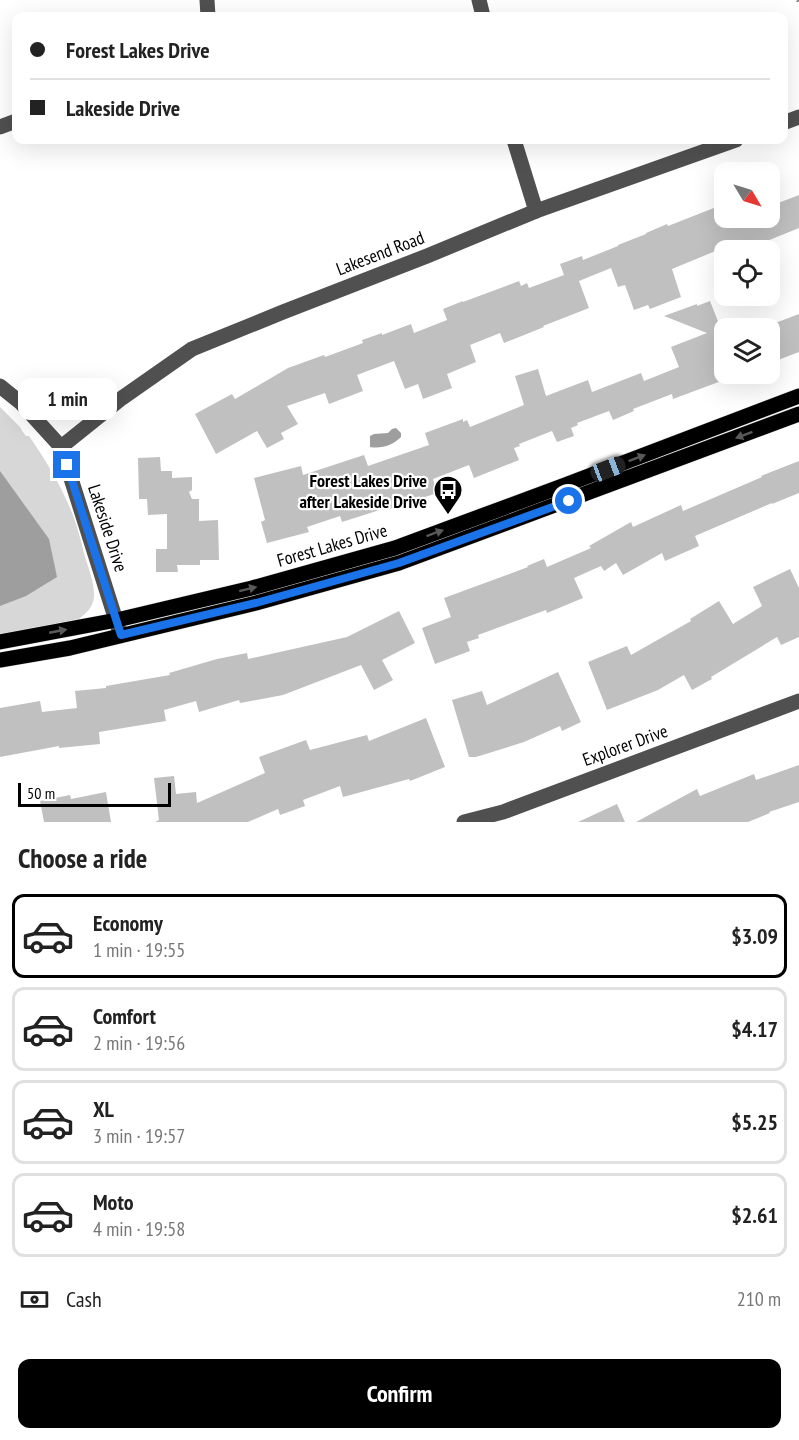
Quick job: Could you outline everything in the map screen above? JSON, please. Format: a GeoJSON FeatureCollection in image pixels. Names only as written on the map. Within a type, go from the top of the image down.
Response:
{"type":"FeatureCollection","features":[{"type":"Feature","properties":{"kind":"main road","name":"Forest Lakes Drive"},"geometry":{"type":"LineString","coordinates":[[0,642],[117,620],[252,588],[395,548],[799,396]]}},
{"type":"Feature","properties":{"kind":"main road","name":"Forest Lakes Drive"},"geometry":{"type":"LineString","coordinates":[[0,660],[70,648],[256,603],[399,563],[799,414]]}},
{"type":"Feature","properties":{"kind":"street"},"geometry":{"type":"LineString","coordinates":[[515,144],[536,211]]}},
{"type":"Feature","properties":{"kind":"street","name":"Lakesend Road"},"geometry":{"type":"LineString","coordinates":[[61,447],[122,398],[192,349],[536,211],[725,144]]}},
{"type":"Feature","properties":{"kind":"street","name":"Lakeside Drive"},"geometry":{"type":"LineString","coordinates":[[0,386],[21,402],[61,447],[121,635]]}},
{"type":"Feature","properties":{"kind":"street","name":"Explorer Drive"},"geometry":{"type":"LineString","coordinates":[[464,822],[505,817],[799,701]]}},
{"type":"Feature","properties":{"kind":"shaded area"},"geometry":{"type":"Polygon","coordinates":[[[0,407],[26,436],[29,436],[61,489],[77,526],[91,577],[94,598],[90,608],[79,619],[0,634],[0,407]]]}},
{"type":"Feature","properties":{"kind":"shaded area"},"geometry":{"type":"Polygon","coordinates":[[[396,428],[401,433],[398,440],[383,447],[370,447],[370,436],[388,433],[396,428]]]}},
{"type":"Feature","properties":{"kind":"shaded area"},"geometry":{"type":"Polygon","coordinates":[[[0,471],[49,539],[57,577],[26,596],[0,606],[0,471]]]}},
{"type":"Feature","properties":{"kind":"building"},"geometry":{"type":"Polygon","coordinates":[[[799,195],[799,228],[770,240],[714,240],[714,252],[672,269],[681,297],[650,309],[648,305],[634,310],[625,285],[618,287],[611,268],[579,281],[589,308],[504,343],[500,333],[470,345],[476,362],[447,374],[452,388],[423,399],[418,384],[405,389],[394,361],[357,375],[363,391],[329,404],[325,393],[287,406],[298,424],[281,433],[284,439],[267,448],[257,431],[216,454],[195,414],[232,394],[235,399],[288,368],[324,355],[325,357],[363,343],[362,340],[411,324],[414,333],[447,320],[443,309],[519,281],[521,286],[527,283],[529,288],[564,275],[560,264],[582,256],[583,260],[667,224],[668,226],[714,208],[714,228],[780,228],[780,202],[799,195]]]}},
{"type":"Feature","properties":{"kind":"building"},"geometry":{"type":"Polygon","coordinates":[[[710,301],[717,318],[714,318],[714,384],[673,399],[672,394],[633,409],[634,411],[613,420],[609,411],[577,423],[578,425],[571,428],[574,436],[557,442],[552,431],[519,444],[520,446],[514,448],[519,460],[474,478],[469,465],[433,479],[437,493],[342,522],[340,516],[307,527],[309,532],[267,543],[261,522],[265,520],[254,478],[301,466],[303,475],[364,455],[368,466],[429,445],[425,433],[463,419],[463,422],[467,420],[470,427],[524,405],[515,376],[538,369],[546,396],[588,380],[592,392],[641,373],[644,381],[679,367],[671,347],[707,333],[664,316],[697,304],[697,306],[710,301]]]}},
{"type":"Feature","properties":{"kind":"building"},"geometry":{"type":"Polygon","coordinates":[[[799,314],[799,352],[780,359],[780,321],[799,314]]]}},
{"type":"Feature","properties":{"kind":"building"},"geometry":{"type":"Polygon","coordinates":[[[160,457],[161,471],[172,471],[172,478],[192,477],[192,490],[189,492],[192,499],[199,499],[199,521],[218,520],[219,560],[200,560],[200,565],[177,565],[178,572],[156,572],[156,549],[167,549],[167,514],[148,515],[147,499],[139,499],[138,458],[160,457]]]}},
{"type":"Feature","properties":{"kind":"building"},"geometry":{"type":"Polygon","coordinates":[[[799,461],[799,493],[695,536],[699,546],[665,561],[662,553],[623,575],[616,563],[604,571],[601,566],[574,578],[583,598],[547,613],[546,610],[478,635],[479,638],[467,642],[470,651],[435,664],[422,628],[451,617],[444,598],[544,559],[547,567],[591,548],[589,546],[631,522],[633,527],[681,505],[683,511],[799,461]]]}},
{"type":"Feature","properties":{"kind":"building"},"geometry":{"type":"Polygon","coordinates":[[[790,569],[799,588],[799,637],[781,645],[777,637],[692,690],[684,675],[658,690],[607,710],[588,662],[627,646],[631,655],[691,621],[690,619],[719,601],[733,624],[762,606],[753,587],[790,569]]]}},
{"type":"Feature","properties":{"kind":"building"},"geometry":{"type":"Polygon","coordinates":[[[399,611],[415,643],[382,660],[393,680],[374,690],[361,665],[283,695],[240,703],[239,700],[199,712],[196,701],[164,710],[166,721],[99,732],[100,744],[59,748],[59,746],[0,757],[0,708],[40,701],[42,712],[77,708],[75,691],[106,688],[106,686],[170,675],[169,673],[217,659],[247,653],[248,659],[347,637],[399,611]]]}},
{"type":"Feature","properties":{"kind":"building"},"geometry":{"type":"Polygon","coordinates":[[[558,672],[581,722],[562,731],[560,726],[524,742],[476,757],[469,757],[452,700],[482,691],[487,705],[558,672]]]}},
{"type":"Feature","properties":{"kind":"building"},"geometry":{"type":"Polygon","coordinates":[[[426,718],[445,767],[410,781],[409,779],[343,797],[340,786],[303,800],[305,806],[280,815],[278,809],[248,822],[155,822],[159,820],[154,778],[174,776],[176,794],[196,792],[197,803],[265,773],[259,757],[306,740],[310,750],[367,735],[369,741],[426,718]]]}},
{"type":"Feature","properties":{"kind":"building"},"geometry":{"type":"Polygon","coordinates":[[[799,765],[799,802],[748,822],[636,822],[697,789],[700,796],[754,774],[756,780],[799,765]]]}},
{"type":"Feature","properties":{"kind":"building"},"geometry":{"type":"Polygon","coordinates":[[[106,792],[111,822],[44,822],[40,801],[70,795],[71,799],[106,792]]]}},
{"type":"Feature","properties":{"kind":"building"},"geometry":{"type":"Polygon","coordinates":[[[617,804],[625,822],[578,822],[617,804]]]}},
{"type":"Feature","properties":{"kind":"place","name":"Forest Lakes Drive after Lakeside Drive"},"geometry":{"type":"Point","coordinates":[448,516]}},
{"type":"Feature","properties":{"kind":"route"},"geometry":{"type":"LineString","coordinates":[[67,465],[121,635],[256,603],[399,563],[569,501]]}}]}
